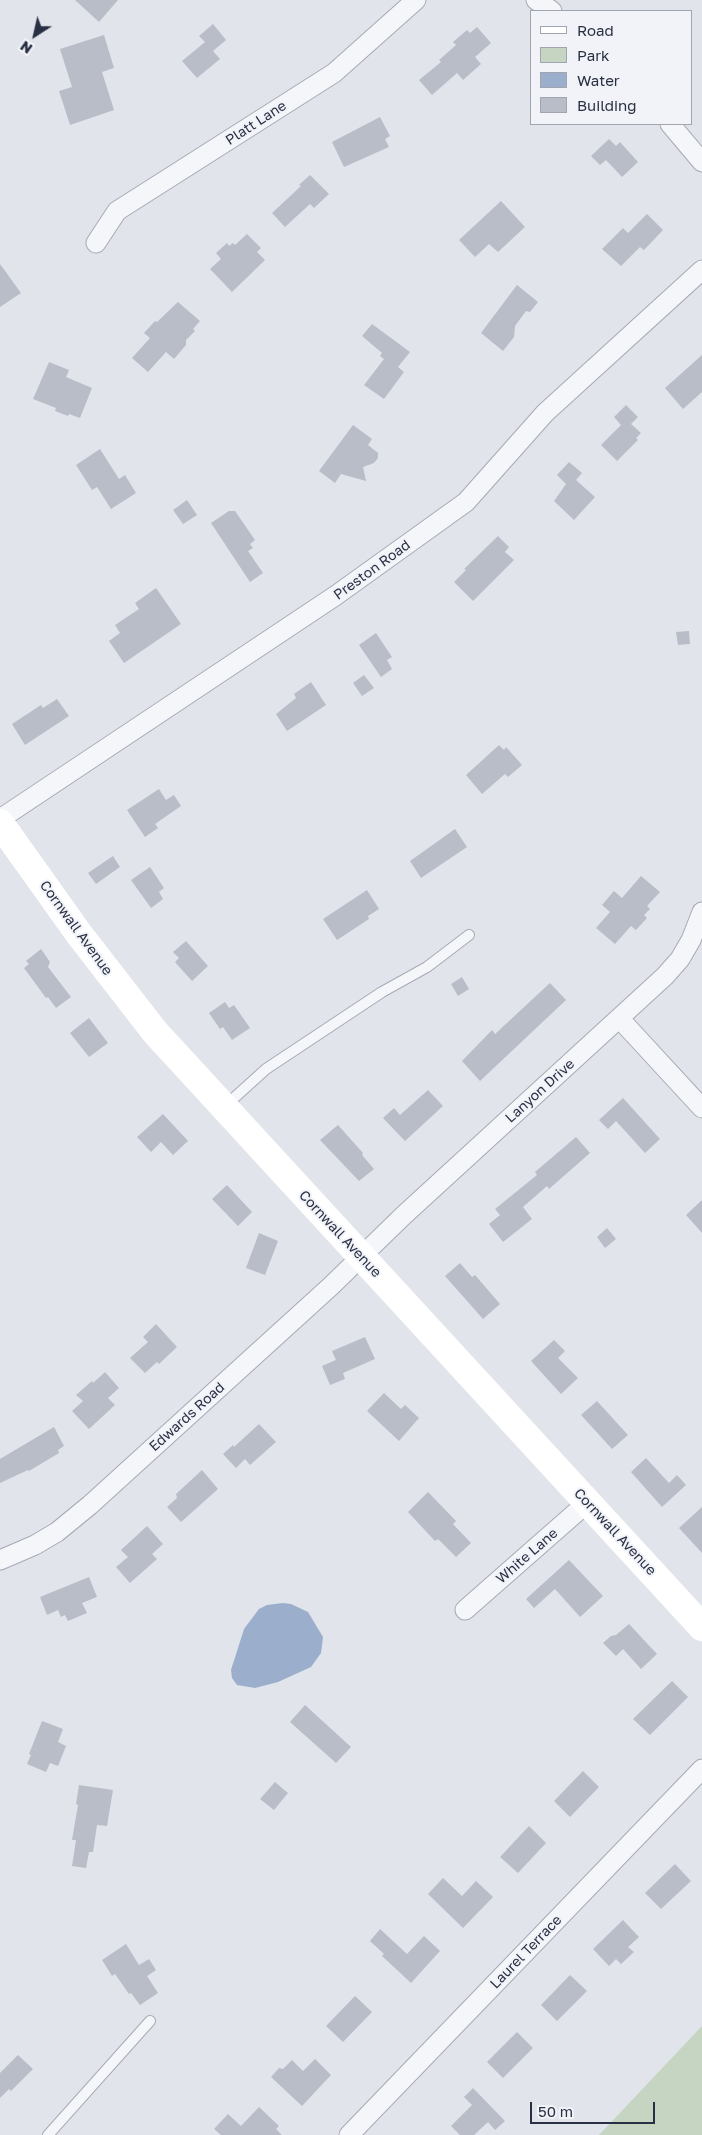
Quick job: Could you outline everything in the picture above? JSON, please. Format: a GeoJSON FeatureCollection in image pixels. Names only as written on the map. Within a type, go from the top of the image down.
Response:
{"type":"FeatureCollection","features":[{"type":"Feature","properties":{"kind":"street","name":"Platt Lane"},"geometry":{"type":"LineString","coordinates":[[96,242],[117,211],[334,73],[416,0]]}},
{"type":"Feature","properties":{"kind":"street"},"geometry":{"type":"LineString","coordinates":[[536,0],[551,10]]}},
{"type":"Feature","properties":{"kind":"street"},"geometry":{"type":"LineString","coordinates":[[671,125],[702,162]]}},
{"type":"Feature","properties":{"kind":"street","name":"Preston Road"},"geometry":{"type":"LineString","coordinates":[[0,819],[335,596],[466,502],[545,414],[702,270]]}},
{"type":"Feature","properties":{"kind":"street","name":"Cornwall Avenue"},"geometry":{"type":"LineString","coordinates":[[0,823],[120,988],[155,1032],[702,1627]]}},
{"type":"Feature","properties":{"kind":"street","name":"Lanyon Drive"},"geometry":{"type":"LineString","coordinates":[[361,1257],[665,976],[680,959],[691,940],[702,912]]}},
{"type":"Feature","properties":{"kind":"street"},"geometry":{"type":"LineString","coordinates":[[619,1018],[702,1108]]}},
{"type":"Feature","properties":{"kind":"street","name":"Edwards Road"},"geometry":{"type":"LineString","coordinates":[[0,1560],[35,1545],[57,1532],[90,1505],[306,1310],[361,1257]]}},
{"type":"Feature","properties":{"kind":"street","name":"White Lane"},"geometry":{"type":"LineString","coordinates":[[465,1610],[588,1502]]}},
{"type":"Feature","properties":{"kind":"street","name":"Laurel Terrace"},"geometry":{"type":"LineString","coordinates":[[349,2135],[702,1769]]}},
{"type":"Feature","properties":{"kind":"lane"},"geometry":{"type":"LineString","coordinates":[[224,1108],[266,1069],[374,997],[427,967],[470,935]]}},
{"type":"Feature","properties":{"kind":"lane"},"geometry":{"type":"LineString","coordinates":[[48,2135],[150,2021]]}},
{"type":"Feature","properties":{"kind":"green space"},"geometry":{"type":"Polygon","coordinates":[[[702,2026],[702,2135],[599,2135],[702,2026]]]}},
{"type":"Feature","properties":{"kind":"water"},"geometry":{"type":"Polygon","coordinates":[[[291,1604],[308,1612],[323,1637],[321,1653],[311,1667],[278,1682],[255,1688],[237,1685],[232,1678],[231,1670],[244,1629],[259,1609],[267,1605],[291,1604]]]}},
{"type":"Feature","properties":{"kind":"building"},"geometry":{"type":"Polygon","coordinates":[[[75,0],[118,0],[99,22],[75,0]]]}},
{"type":"Feature","properties":{"kind":"building"},"geometry":{"type":"Polygon","coordinates":[[[213,24],[226,40],[213,51],[220,59],[197,78],[182,61],[205,42],[199,36],[213,24]]]}},
{"type":"Feature","properties":{"kind":"building"},"geometry":{"type":"Polygon","coordinates":[[[477,27],[491,43],[475,57],[481,64],[463,80],[457,73],[432,95],[419,80],[441,62],[439,60],[456,45],[453,42],[467,30],[470,33],[477,27]]]}},
{"type":"Feature","properties":{"kind":"building"},"geometry":{"type":"Polygon","coordinates":[[[104,35],[114,68],[102,72],[114,110],[70,125],[59,91],[72,87],[60,49],[104,35]]]}},
{"type":"Feature","properties":{"kind":"building"},"geometry":{"type":"Polygon","coordinates":[[[380,117],[390,136],[385,139],[389,147],[344,167],[332,142],[380,117]]]}},
{"type":"Feature","properties":{"kind":"building"},"geometry":{"type":"Polygon","coordinates":[[[609,139],[616,146],[620,142],[638,162],[622,177],[606,160],[600,165],[591,156],[609,139]]]}},
{"type":"Feature","properties":{"kind":"building"},"geometry":{"type":"Polygon","coordinates":[[[310,175],[329,194],[314,208],[310,204],[285,227],[272,213],[310,175]]]}},
{"type":"Feature","properties":{"kind":"building"},"geometry":{"type":"Polygon","coordinates":[[[501,201],[525,227],[498,252],[489,244],[475,257],[459,240],[501,201]]]}},
{"type":"Feature","properties":{"kind":"building"},"geometry":{"type":"Polygon","coordinates":[[[647,214],[663,230],[644,250],[640,247],[621,266],[602,249],[623,228],[628,233],[647,214]]]}},
{"type":"Feature","properties":{"kind":"building"},"geometry":{"type":"Polygon","coordinates":[[[247,234],[261,248],[257,252],[265,260],[232,292],[210,269],[221,259],[216,253],[227,243],[229,246],[233,243],[235,245],[247,234]]]}},
{"type":"Feature","properties":{"kind":"building"},"geometry":{"type":"Polygon","coordinates":[[[0,264],[21,293],[0,307],[0,264]]]}},
{"type":"Feature","properties":{"kind":"building"},"geometry":{"type":"Polygon","coordinates":[[[517,285],[538,302],[530,312],[526,311],[515,326],[514,337],[503,351],[481,333],[517,285]]]}},
{"type":"Feature","properties":{"kind":"building"},"geometry":{"type":"Polygon","coordinates":[[[178,302],[200,321],[193,329],[195,331],[186,340],[186,345],[174,359],[166,352],[148,372],[132,358],[150,338],[144,333],[178,302]]]}},
{"type":"Feature","properties":{"kind":"building"},"geometry":{"type":"Polygon","coordinates":[[[372,324],[410,352],[398,367],[404,372],[384,399],[364,385],[384,359],[380,356],[382,353],[362,336],[372,324]]]}},
{"type":"Feature","properties":{"kind":"building"},"geometry":{"type":"Polygon","coordinates":[[[702,355],[702,392],[683,409],[665,388],[702,355]]]}},
{"type":"Feature","properties":{"kind":"building"},"geometry":{"type":"Polygon","coordinates":[[[49,362],[69,370],[66,377],[92,388],[80,418],[55,411],[56,408],[33,399],[49,362]]]}},
{"type":"Feature","properties":{"kind":"building"},"geometry":{"type":"Polygon","coordinates":[[[626,405],[638,417],[631,424],[641,433],[636,438],[638,440],[617,461],[601,445],[621,425],[614,417],[626,405]]]}},
{"type":"Feature","properties":{"kind":"building"},"geometry":{"type":"Polygon","coordinates":[[[353,425],[372,439],[368,445],[378,453],[378,458],[374,463],[363,467],[366,481],[341,474],[335,483],[319,471],[353,425]]]}},
{"type":"Feature","properties":{"kind":"building"},"geometry":{"type":"Polygon","coordinates":[[[100,449],[119,479],[125,475],[136,493],[111,509],[97,487],[92,490],[76,465],[100,449]]]}},
{"type":"Feature","properties":{"kind":"building"},"geometry":{"type":"Polygon","coordinates":[[[569,462],[582,473],[576,480],[595,497],[574,520],[554,501],[566,484],[557,475],[569,462]]]}},
{"type":"Feature","properties":{"kind":"building"},"geometry":{"type":"Polygon","coordinates":[[[187,500],[197,515],[183,524],[173,510],[187,500]]]}},
{"type":"Feature","properties":{"kind":"building"},"geometry":{"type":"Polygon","coordinates":[[[229,511],[235,511],[255,540],[250,544],[253,548],[248,551],[263,573],[250,582],[211,523],[229,511]]]}},
{"type":"Feature","properties":{"kind":"building"},"geometry":{"type":"Polygon","coordinates":[[[498,536],[509,547],[505,552],[514,560],[473,601],[454,582],[466,570],[464,569],[498,536]]]}},
{"type":"Feature","properties":{"kind":"building"},"geometry":{"type":"Polygon","coordinates":[[[156,588],[181,624],[124,663],[109,641],[120,633],[115,625],[139,609],[135,603],[156,588]]]}},
{"type":"Feature","properties":{"kind":"building"},"geometry":{"type":"Polygon","coordinates":[[[689,631],[690,644],[678,645],[676,632],[689,631]]]}},
{"type":"Feature","properties":{"kind":"building"},"geometry":{"type":"Polygon","coordinates":[[[376,633],[392,657],[387,660],[392,669],[381,677],[359,645],[376,633]]]}},
{"type":"Feature","properties":{"kind":"building"},"geometry":{"type":"Polygon","coordinates":[[[364,675],[374,688],[362,696],[353,683],[364,675]]]}},
{"type":"Feature","properties":{"kind":"building"},"geometry":{"type":"Polygon","coordinates":[[[311,682],[326,705],[287,731],[276,714],[296,698],[294,694],[311,682]]]}},
{"type":"Feature","properties":{"kind":"building"},"geometry":{"type":"Polygon","coordinates":[[[57,699],[69,716],[25,745],[12,724],[41,705],[43,708],[57,699]]]}},
{"type":"Feature","properties":{"kind":"building"},"geometry":{"type":"Polygon","coordinates":[[[499,745],[504,750],[506,747],[522,765],[508,777],[505,774],[482,794],[466,775],[499,745]]]}},
{"type":"Feature","properties":{"kind":"building"},"geometry":{"type":"Polygon","coordinates":[[[159,789],[166,800],[174,795],[181,806],[155,824],[158,828],[145,837],[127,810],[159,789]]]}},
{"type":"Feature","properties":{"kind":"building"},"geometry":{"type":"Polygon","coordinates":[[[455,829],[467,847],[421,878],[410,861],[455,829]]]}},
{"type":"Feature","properties":{"kind":"building"},"geometry":{"type":"Polygon","coordinates":[[[113,856],[120,867],[96,884],[88,873],[113,856]]]}},
{"type":"Feature","properties":{"kind":"building"},"geometry":{"type":"Polygon","coordinates":[[[150,867],[164,888],[159,892],[163,899],[151,908],[131,880],[150,867]]]}},
{"type":"Feature","properties":{"kind":"building"},"geometry":{"type":"Polygon","coordinates":[[[641,876],[660,892],[647,906],[650,909],[644,915],[647,918],[636,930],[631,926],[615,944],[596,928],[610,912],[602,905],[614,891],[622,898],[641,876]]]}},
{"type":"Feature","properties":{"kind":"building"},"geometry":{"type":"Polygon","coordinates":[[[367,890],[379,909],[368,916],[369,919],[337,940],[323,919],[367,890]]]}},
{"type":"Feature","properties":{"kind":"building"},"geometry":{"type":"Polygon","coordinates":[[[186,941],[208,966],[192,981],[175,962],[179,958],[173,952],[186,941]]]}},
{"type":"Feature","properties":{"kind":"building"},"geometry":{"type":"Polygon","coordinates":[[[41,949],[50,962],[48,967],[71,997],[56,1008],[48,997],[46,998],[24,968],[29,964],[26,961],[41,949]]]}},
{"type":"Feature","properties":{"kind":"building"},"geometry":{"type":"Polygon","coordinates":[[[462,977],[469,989],[458,996],[451,984],[462,977]]]}},
{"type":"Feature","properties":{"kind":"building"},"geometry":{"type":"Polygon","coordinates":[[[550,983],[566,1000],[480,1081],[462,1061],[492,1030],[495,1034],[550,983]]]}},
{"type":"Feature","properties":{"kind":"building"},"geometry":{"type":"Polygon","coordinates":[[[225,1002],[229,1008],[234,1005],[250,1028],[232,1040],[223,1027],[220,1029],[209,1013],[225,1002]]]}},
{"type":"Feature","properties":{"kind":"building"},"geometry":{"type":"Polygon","coordinates":[[[89,1018],[108,1043],[89,1057],[70,1033],[89,1018]]]}},
{"type":"Feature","properties":{"kind":"building"},"geometry":{"type":"Polygon","coordinates":[[[428,1090],[443,1106],[405,1141],[383,1118],[394,1108],[400,1115],[428,1090]]]}},
{"type":"Feature","properties":{"kind":"building"},"geometry":{"type":"Polygon","coordinates":[[[623,1098],[660,1139],[645,1153],[616,1121],[608,1129],[599,1120],[623,1098]]]}},
{"type":"Feature","properties":{"kind":"building"},"geometry":{"type":"Polygon","coordinates":[[[163,1114],[188,1141],[173,1155],[161,1142],[151,1152],[137,1137],[163,1114]]]}},
{"type":"Feature","properties":{"kind":"building"},"geometry":{"type":"Polygon","coordinates":[[[338,1125],[363,1153],[362,1155],[374,1169],[359,1181],[320,1140],[338,1125]]]}},
{"type":"Feature","properties":{"kind":"building"},"geometry":{"type":"Polygon","coordinates":[[[576,1137],[590,1153],[549,1189],[547,1186],[523,1207],[532,1219],[503,1242],[489,1224],[500,1215],[495,1209],[537,1175],[535,1172],[576,1137]]]}},
{"type":"Feature","properties":{"kind":"building"},"geometry":{"type":"Polygon","coordinates":[[[227,1185],[252,1212],[238,1226],[212,1199],[227,1185]]]}},
{"type":"Feature","properties":{"kind":"building"},"geometry":{"type":"Polygon","coordinates":[[[702,1200],[702,1233],[686,1215],[702,1200]]]}},
{"type":"Feature","properties":{"kind":"building"},"geometry":{"type":"Polygon","coordinates":[[[607,1228],[616,1239],[605,1248],[597,1237],[607,1228]]]}},
{"type":"Feature","properties":{"kind":"building"},"geometry":{"type":"Polygon","coordinates":[[[259,1233],[278,1241],[265,1275],[246,1268],[259,1233]]]}},
{"type":"Feature","properties":{"kind":"building"},"geometry":{"type":"Polygon","coordinates":[[[460,1263],[472,1277],[475,1275],[500,1304],[483,1319],[445,1276],[460,1263]]]}},
{"type":"Feature","properties":{"kind":"building"},"geometry":{"type":"Polygon","coordinates":[[[156,1324],[177,1347],[159,1364],[157,1362],[145,1373],[130,1358],[148,1342],[143,1337],[156,1324]]]}},
{"type":"Feature","properties":{"kind":"building"},"geometry":{"type":"Polygon","coordinates":[[[365,1337],[375,1359],[343,1373],[345,1379],[330,1385],[322,1366],[336,1360],[332,1351],[365,1337]]]}},
{"type":"Feature","properties":{"kind":"building"},"geometry":{"type":"Polygon","coordinates":[[[554,1340],[565,1351],[558,1358],[578,1378],[561,1394],[531,1361],[554,1340]]]}},
{"type":"Feature","properties":{"kind":"building"},"geometry":{"type":"Polygon","coordinates":[[[105,1372],[119,1388],[108,1398],[115,1405],[89,1429],[72,1411],[83,1401],[76,1395],[105,1372]]]}},
{"type":"Feature","properties":{"kind":"building"},"geometry":{"type":"Polygon","coordinates":[[[384,1393],[401,1409],[405,1405],[419,1418],[399,1441],[367,1411],[384,1393]]]}},
{"type":"Feature","properties":{"kind":"building"},"geometry":{"type":"Polygon","coordinates":[[[597,1401],[628,1435],[612,1449],[581,1415],[597,1401]]]}},
{"type":"Feature","properties":{"kind":"building"},"geometry":{"type":"Polygon","coordinates":[[[259,1424],[276,1442],[250,1465],[245,1459],[236,1468],[223,1454],[233,1445],[234,1447],[259,1424]]]}},
{"type":"Feature","properties":{"kind":"building"},"geometry":{"type":"Polygon","coordinates":[[[54,1427],[64,1446],[58,1450],[59,1453],[29,1471],[0,1483],[0,1459],[54,1427]]]}},
{"type":"Feature","properties":{"kind":"building"},"geometry":{"type":"Polygon","coordinates":[[[646,1458],[669,1483],[677,1475],[686,1485],[662,1507],[631,1472],[646,1458]]]}},
{"type":"Feature","properties":{"kind":"building"},"geometry":{"type":"Polygon","coordinates":[[[202,1470],[218,1489],[181,1522],[167,1507],[177,1498],[176,1494],[202,1470]]]}},
{"type":"Feature","properties":{"kind":"building"},"geometry":{"type":"Polygon","coordinates":[[[428,1492],[456,1521],[453,1524],[471,1543],[456,1557],[438,1539],[435,1541],[408,1512],[428,1492]]]}},
{"type":"Feature","properties":{"kind":"building"},"geometry":{"type":"Polygon","coordinates":[[[702,1507],[702,1553],[679,1528],[702,1507]]]}},
{"type":"Feature","properties":{"kind":"building"},"geometry":{"type":"Polygon","coordinates":[[[147,1526],[163,1544],[152,1554],[157,1559],[130,1583],[116,1567],[128,1557],[121,1550],[147,1526]]]}},
{"type":"Feature","properties":{"kind":"building"},"geometry":{"type":"Polygon","coordinates":[[[569,1560],[603,1596],[580,1617],[555,1589],[534,1608],[526,1599],[569,1560]]]}},
{"type":"Feature","properties":{"kind":"building"},"geometry":{"type":"Polygon","coordinates":[[[89,1577],[97,1597],[82,1603],[87,1613],[68,1621],[65,1615],[61,1617],[58,1610],[47,1615],[40,1597],[89,1577]]]}},
{"type":"Feature","properties":{"kind":"building"},"geometry":{"type":"Polygon","coordinates":[[[629,1624],[657,1654],[641,1669],[623,1649],[616,1656],[603,1643],[629,1624]]]}},
{"type":"Feature","properties":{"kind":"building"},"geometry":{"type":"Polygon","coordinates":[[[672,1681],[688,1697],[650,1735],[633,1719],[672,1681]]]}},
{"type":"Feature","properties":{"kind":"building"},"geometry":{"type":"Polygon","coordinates":[[[305,1705],[351,1747],[336,1763],[290,1722],[305,1705]]]}},
{"type":"Feature","properties":{"kind":"building"},"geometry":{"type":"Polygon","coordinates":[[[42,1721],[63,1729],[58,1742],[66,1746],[58,1766],[50,1763],[46,1772],[27,1764],[42,1721]]]}},
{"type":"Feature","properties":{"kind":"building"},"geometry":{"type":"Polygon","coordinates":[[[583,1771],[599,1787],[570,1817],[554,1801],[583,1771]]]}},
{"type":"Feature","properties":{"kind":"building"},"geometry":{"type":"Polygon","coordinates":[[[275,1782],[288,1793],[274,1810],[260,1799],[275,1782]]]}},
{"type":"Feature","properties":{"kind":"building"},"geometry":{"type":"Polygon","coordinates":[[[79,1785],[113,1790],[107,1826],[97,1825],[93,1852],[89,1852],[86,1868],[72,1866],[76,1840],[72,1840],[78,1805],[76,1804],[79,1785]]]}},
{"type":"Feature","properties":{"kind":"building"},"geometry":{"type":"Polygon","coordinates":[[[529,1826],[546,1843],[518,1873],[500,1857],[529,1826]]]}},
{"type":"Feature","properties":{"kind":"building"},"geometry":{"type":"Polygon","coordinates":[[[675,1864],[691,1881],[661,1909],[645,1893],[675,1864]]]}},
{"type":"Feature","properties":{"kind":"building"},"geometry":{"type":"Polygon","coordinates":[[[443,1878],[462,1896],[476,1881],[493,1897],[463,1928],[428,1894],[443,1878]]]}},
{"type":"Feature","properties":{"kind":"building"},"geometry":{"type":"Polygon","coordinates":[[[623,1920],[639,1937],[628,1947],[634,1952],[621,1964],[616,1959],[609,1966],[593,1949],[623,1920]]]}},
{"type":"Feature","properties":{"kind":"building"},"geometry":{"type":"Polygon","coordinates":[[[380,1929],[407,1954],[424,1936],[440,1951],[411,1983],[382,1956],[384,1954],[370,1941],[380,1929]]]}},
{"type":"Feature","properties":{"kind":"building"},"geometry":{"type":"Polygon","coordinates":[[[126,1944],[139,1965],[149,1959],[156,1970],[147,1976],[158,1993],[140,2005],[131,1993],[129,1994],[115,1974],[112,1976],[102,1960],[126,1944]]]}},
{"type":"Feature","properties":{"kind":"building"},"geometry":{"type":"Polygon","coordinates":[[[570,1975],[587,1991],[557,2021],[541,2005],[570,1975]]]}},
{"type":"Feature","properties":{"kind":"building"},"geometry":{"type":"Polygon","coordinates":[[[355,1996],[372,2012],[343,2042],[326,2026],[355,1996]]]}},
{"type":"Feature","properties":{"kind":"building"},"geometry":{"type":"Polygon","coordinates":[[[517,2032],[533,2048],[503,2078],[487,2062],[517,2032]]]}},
{"type":"Feature","properties":{"kind":"building"},"geometry":{"type":"Polygon","coordinates":[[[18,2055],[33,2069],[11,2091],[9,2089],[0,2098],[0,2073],[18,2055]]]}},
{"type":"Feature","properties":{"kind":"building"},"geometry":{"type":"Polygon","coordinates":[[[315,2059],[331,2075],[302,2106],[271,2077],[279,2068],[283,2069],[292,2060],[303,2071],[315,2059]]]}},
{"type":"Feature","properties":{"kind":"building"},"geometry":{"type":"Polygon","coordinates":[[[473,2088],[505,2121],[495,2130],[488,2122],[474,2135],[460,2135],[451,2126],[472,2105],[464,2097],[473,2088]]]}},
{"type":"Feature","properties":{"kind":"building"},"geometry":{"type":"Polygon","coordinates":[[[259,2107],[279,2126],[276,2129],[282,2135],[221,2135],[214,2129],[228,2114],[241,2126],[259,2107]]]}}]}
